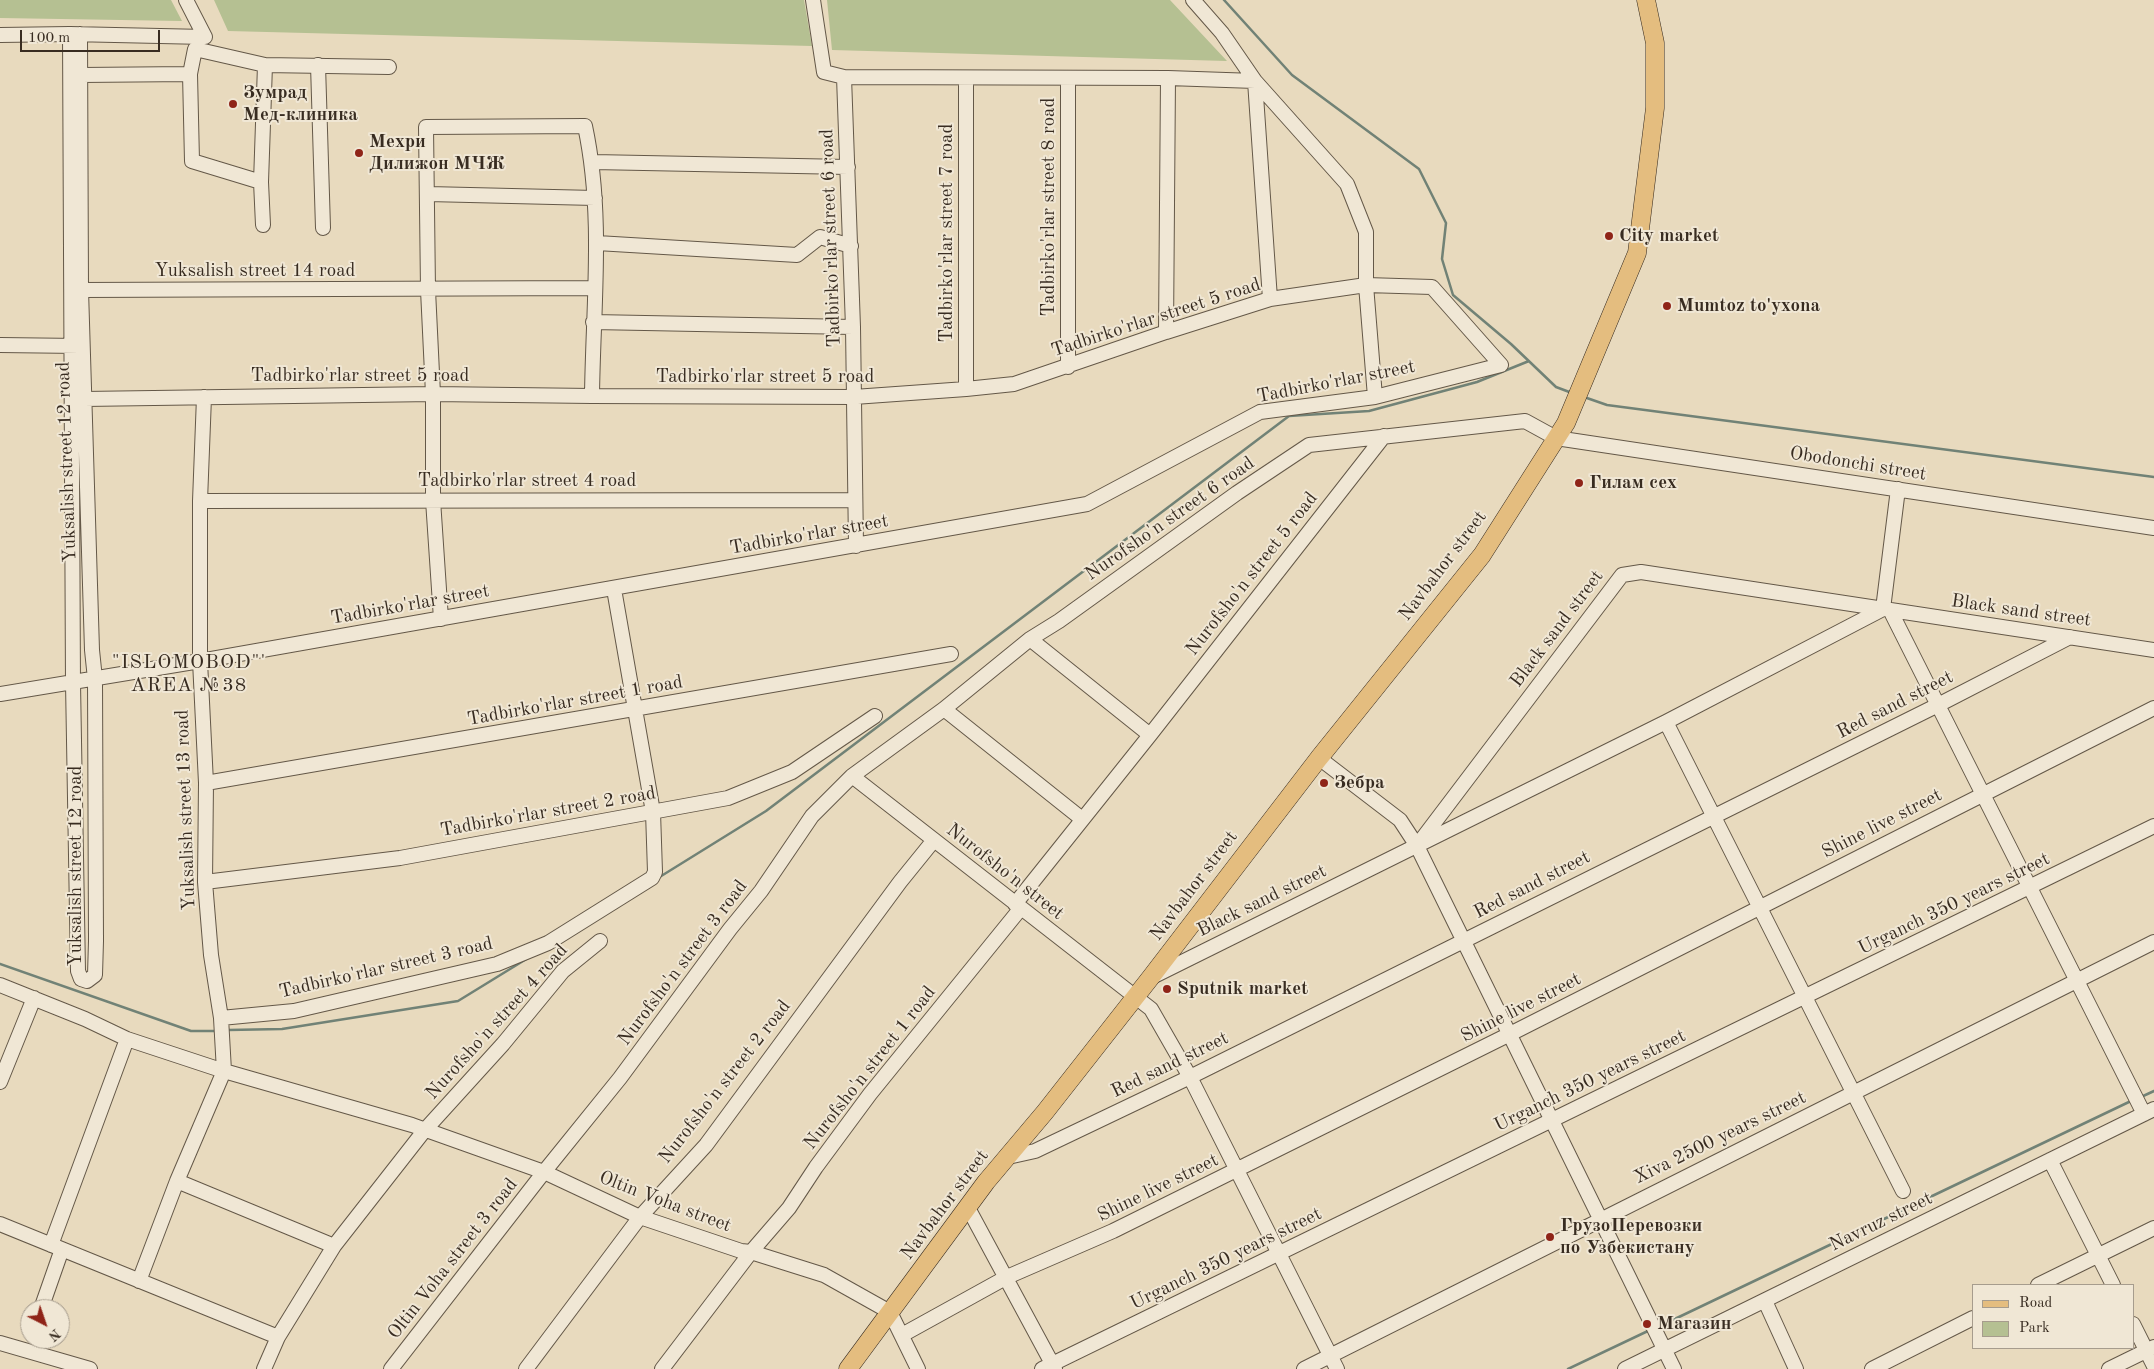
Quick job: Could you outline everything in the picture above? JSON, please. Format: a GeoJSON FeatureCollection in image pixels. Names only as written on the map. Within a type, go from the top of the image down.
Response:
{"type":"FeatureCollection","features":[{"type":"Feature","properties":{"kind":"main road","name":"Navbahor street"},"geometry":{"type":"LineString","coordinates":[[848,1369],[932,1258],[967,1206],[1136,997],[1319,758],[1482,555],[1566,422],[1637,253],[1655,108],[1655,43],[1646,0]]}},
{"type":"Feature","properties":{"kind":"street"},"geometry":{"type":"LineString","coordinates":[[186,0],[206,37]]}},
{"type":"Feature","properties":{"kind":"street"},"geometry":{"type":"LineString","coordinates":[[813,0],[824,72],[844,77],[1255,80]]}},
{"type":"Feature","properties":{"kind":"street"},"geometry":{"type":"LineString","coordinates":[[1193,0],[1222,33],[1255,80],[1347,184],[1366,232],[1366,285],[1374,397]]}},
{"type":"Feature","properties":{"kind":"street"},"geometry":{"type":"LineString","coordinates":[[0,35],[75,34],[206,37]]}},
{"type":"Feature","properties":{"kind":"street","name":"Yuksalish street 12 road"},"geometry":{"type":"LineString","coordinates":[[75,34],[77,346],[73,683],[78,974],[87,981],[95,975],[96,941],[95,679],[84,399],[77,346],[81,290],[81,75],[75,34]]}},
{"type":"Feature","properties":{"kind":"street"},"geometry":{"type":"LineString","coordinates":[[206,37],[195,49],[190,74],[192,161],[261,182]]}},
{"type":"Feature","properties":{"kind":"street"},"geometry":{"type":"LineString","coordinates":[[195,49],[265,65],[389,67]]}},
{"type":"Feature","properties":{"kind":"street"},"geometry":{"type":"LineString","coordinates":[[263,225],[261,182],[265,65]]}},
{"type":"Feature","properties":{"kind":"street"},"geometry":{"type":"LineString","coordinates":[[318,66],[323,228]]}},
{"type":"Feature","properties":{"kind":"street"},"geometry":{"type":"LineString","coordinates":[[81,75],[190,74]]}},
{"type":"Feature","properties":{"kind":"street","name":"Tadbirko'rlar street 6 road"},"geometry":{"type":"LineString","coordinates":[[844,77],[851,246],[856,546]]}},
{"type":"Feature","properties":{"kind":"street","name":"Tadbirko'rlar street 7 road"},"geometry":{"type":"LineString","coordinates":[[966,78],[966,388]]}},
{"type":"Feature","properties":{"kind":"street","name":"Tadbirko'rlar street 8 road"},"geometry":{"type":"LineString","coordinates":[[1068,78],[1068,367]]}},
{"type":"Feature","properties":{"kind":"street"},"geometry":{"type":"LineString","coordinates":[[1166,332],[1168,78]]}},
{"type":"Feature","properties":{"kind":"street"},"geometry":{"type":"LineString","coordinates":[[1255,80],[1270,300]]}},
{"type":"Feature","properties":{"kind":"street"},"geometry":{"type":"LineString","coordinates":[[441,619],[433,500],[433,394],[428,290],[426,127],[585,126],[593,162],[598,244],[594,288],[592,396]]}},
{"type":"Feature","properties":{"kind":"street"},"geometry":{"type":"LineString","coordinates":[[593,162],[848,166]]}},
{"type":"Feature","properties":{"kind":"street"},"geometry":{"type":"LineString","coordinates":[[428,194],[595,198]]}},
{"type":"Feature","properties":{"kind":"street"},"geometry":{"type":"LineString","coordinates":[[598,244],[797,255],[820,237],[851,246]]}},
{"type":"Feature","properties":{"kind":"street","name":"Tadbirko'rlar street 5 road"},"geometry":{"type":"LineString","coordinates":[[84,399],[433,394],[854,396],[966,388],[1014,384],[1166,332],[1270,300],[1366,285],[1432,288]]}},
{"type":"Feature","properties":{"kind":"street","name":"Yuksalish street 14 road"},"geometry":{"type":"LineString","coordinates":[[81,290],[594,288]]}},
{"type":"Feature","properties":{"kind":"street","name":"Tadbirko'rlar street"},"geometry":{"type":"LineString","coordinates":[[0,694],[614,589],[1087,504],[1260,412],[1374,397],[1501,365],[1432,288]]}},
{"type":"Feature","properties":{"kind":"street"},"geometry":{"type":"LineString","coordinates":[[593,322],[853,327]]}},
{"type":"Feature","properties":{"kind":"street"},"geometry":{"type":"LineString","coordinates":[[0,345],[77,346]]}},
{"type":"Feature","properties":{"kind":"street","name":"Yuksalish street 13 road"},"geometry":{"type":"LineString","coordinates":[[204,397],[200,501],[200,661],[206,783],[205,882],[224,1071]]}},
{"type":"Feature","properties":{"kind":"street","name":"Nurofsho'n street 6 road"},"geometry":{"type":"LineString","coordinates":[[852,776],[944,709],[1030,639],[1059,621],[1237,492],[1308,445],[1525,421],[1556,438]]}},
{"type":"Feature","properties":{"kind":"street","name":"Nurofsho'n street 5 road"},"geometry":{"type":"LineString","coordinates":[[1018,906],[1082,819],[1384,436]]}},
{"type":"Feature","properties":{"kind":"street","name":"Obodonchi street"},"geometry":{"type":"LineString","coordinates":[[1556,438],[2154,528]]}},
{"type":"Feature","properties":{"kind":"street"},"geometry":{"type":"LineString","coordinates":[[1898,489],[1887,610],[1938,705],[2076,981],[2149,1111]]}},
{"type":"Feature","properties":{"kind":"street","name":"Tadbirko'rlar street 4 road"},"geometry":{"type":"LineString","coordinates":[[200,501],[854,500]]}},
{"type":"Feature","properties":{"kind":"street","name":"Black sand street"},"geometry":{"type":"LineString","coordinates":[[1417,846],[1622,575],[1641,572],[2154,650]]}},
{"type":"Feature","properties":{"kind":"street"},"geometry":{"type":"LineString","coordinates":[[614,589],[653,812]]}},
{"type":"Feature","properties":{"kind":"street","name":"Black sand street"},"geometry":{"type":"LineString","coordinates":[[1151,977],[1666,722],[1887,610]]}},
{"type":"Feature","properties":{"kind":"street","name":"Red sand street"},"geometry":{"type":"LineString","coordinates":[[1008,1157],[1035,1151],[1190,1077],[1938,705],[2070,637]]}},
{"type":"Feature","properties":{"kind":"street"},"geometry":{"type":"LineString","coordinates":[[1030,639],[1150,735]]}},
{"type":"Feature","properties":{"kind":"street","name":"Tadbirko'rlar street 1 road"},"geometry":{"type":"LineString","coordinates":[[206,783],[951,654]]}},
{"type":"Feature","properties":{"kind":"street","name":"Shine live street"},"geometry":{"type":"LineString","coordinates":[[902,1335],[1007,1277],[1113,1231],[1237,1170],[2154,708]]}},
{"type":"Feature","properties":{"kind":"street"},"geometry":{"type":"LineString","coordinates":[[944,709],[1082,819]]}},
{"type":"Feature","properties":{"kind":"street","name":"Tadbirko'rlar street 2 road"},"geometry":{"type":"LineString","coordinates":[[205,882],[400,858],[728,798],[792,772],[875,716]]}},
{"type":"Feature","properties":{"kind":"street"},"geometry":{"type":"LineString","coordinates":[[1666,722],[1903,1191]]}},
{"type":"Feature","properties":{"kind":"street"},"geometry":{"type":"LineString","coordinates":[[74,732],[95,731]]}},
{"type":"Feature","properties":{"kind":"street"},"geometry":{"type":"LineString","coordinates":[[1319,758],[1400,820],[1417,846],[1674,1369]]}},
{"type":"Feature","properties":{"kind":"street","name":"Nurofsho'n street"},"geometry":{"type":"LineString","coordinates":[[852,776],[1151,1009],[1190,1077],[1334,1363]]}},
{"type":"Feature","properties":{"kind":"street","name":"Nurofsho'n street 3 road"},"geometry":{"type":"LineString","coordinates":[[544,1172],[620,1078],[730,929],[761,891],[812,816],[852,776]]}},
{"type":"Feature","properties":{"kind":"street","name":"Tadbirko'rlar street 3 road"},"geometry":{"type":"LineString","coordinates":[[221,1028],[497,964],[548,943],[652,878],[655,872],[653,812]]}},
{"type":"Feature","properties":{"kind":"street","name":"Urganch 350 years street"},"geometry":{"type":"LineString","coordinates":[[1050,1367],[1279,1253],[2154,826]]}},
{"type":"Feature","properties":{"kind":"street","name":"Nurofsho'n street 2 road"},"geometry":{"type":"LineString","coordinates":[[526,1369],[640,1217],[706,1145],[900,882],[934,840]]}},
{"type":"Feature","properties":{"kind":"street","name":"Nurofsho'n street 1 road"},"geometry":{"type":"LineString","coordinates":[[662,1369],[751,1252],[789,1208],[816,1167],[870,1094],[1018,906]]}},
{"type":"Feature","properties":{"kind":"street","name":"Nurofsho'n street 4 road"},"geometry":{"type":"LineString","coordinates":[[264,1369],[278,1337],[334,1246],[424,1131],[503,1044],[563,971],[600,941]]}},
{"type":"Feature","properties":{"kind":"street","name":"Xiva 2500 years street"},"geometry":{"type":"LineString","coordinates":[[1304,1369],[1334,1363],[1600,1219],[2154,942]]}},
{"type":"Feature","properties":{"kind":"street","name":"Oltin Voha street"},"geometry":{"type":"LineString","coordinates":[[0,985],[85,1019],[127,1039],[224,1071],[412,1125],[424,1131],[544,1172],[640,1217],[741,1251],[751,1252],[824,1275],[890,1312]]}},
{"type":"Feature","properties":{"kind":"street"},"geometry":{"type":"LineString","coordinates":[[0,1082],[34,998]]}},
{"type":"Feature","properties":{"kind":"street"},"geometry":{"type":"LineString","coordinates":[[44,1299],[57,1247],[127,1039]]}},
{"type":"Feature","properties":{"kind":"street"},"geometry":{"type":"LineString","coordinates":[[139,1281],[177,1181],[224,1071]]}},
{"type":"Feature","properties":{"kind":"street","name":"Navruz street"},"geometry":{"type":"LineString","coordinates":[[1625,1369],[2149,1111]]}},
{"type":"Feature","properties":{"kind":"street"},"geometry":{"type":"LineString","coordinates":[[2050,1160],[2112,1284]]}},
{"type":"Feature","properties":{"kind":"street","name":"Oltin Voha street 3 road"},"geometry":{"type":"LineString","coordinates":[[391,1369],[544,1172]]}},
{"type":"Feature","properties":{"kind":"street"},"geometry":{"type":"LineString","coordinates":[[177,1181],[334,1246]]}},
{"type":"Feature","properties":{"kind":"street"},"geometry":{"type":"LineString","coordinates":[[967,1206],[1007,1277],[1050,1367]]}},
{"type":"Feature","properties":{"kind":"street"},"geometry":{"type":"LineString","coordinates":[[0,1224],[278,1337]]}},
{"type":"Feature","properties":{"kind":"street"},"geometry":{"type":"LineString","coordinates":[[2040,1284],[2154,1228]]}},
{"type":"Feature","properties":{"kind":"street"},"geometry":{"type":"LineString","coordinates":[[1765,1300],[1796,1369]]}},
{"type":"Feature","properties":{"kind":"street"},"geometry":{"type":"LineString","coordinates":[[890,1312],[918,1369]]}},
{"type":"Feature","properties":{"kind":"street"},"geometry":{"type":"LineString","coordinates":[[1872,1369],[1972,1319]]}},
{"type":"Feature","properties":{"kind":"street"},"geometry":{"type":"LineString","coordinates":[[2134,1325],[2150,1349],[2154,1366]]}},
{"type":"Feature","properties":{"kind":"street"},"geometry":{"type":"LineString","coordinates":[[0,1343],[20,1344]]}},
{"type":"Feature","properties":{"kind":"street"},"geometry":{"type":"LineString","coordinates":[[39,1349],[90,1369]]}},
{"type":"Feature","properties":{"kind":"street"},"geometry":{"type":"LineString","coordinates":[[2109,1369],[2150,1349]]}},
{"type":"Feature","properties":{"kind":"green space"},"geometry":{"type":"Polygon","coordinates":[[[0,0],[171,0],[182,21],[0,18],[0,0]]]}},
{"type":"Feature","properties":{"kind":"green space"},"geometry":{"type":"Polygon","coordinates":[[[214,0],[804,0],[812,46],[228,31],[214,0]]]}},
{"type":"Feature","properties":{"kind":"green space"},"geometry":{"type":"Polygon","coordinates":[[[827,0],[1170,0],[1227,61],[832,50],[827,0]]]}},
{"type":"Feature","properties":{"kind":"waterway"},"geometry":{"type":"LineString","coordinates":[[1224,0],[1292,75],[1419,169],[1446,223],[1442,259],[1453,295],[1511,344],[1556,387],[1572,393]]}},
{"type":"Feature","properties":{"kind":"waterway"},"geometry":{"type":"LineString","coordinates":[[658,878],[766,811],[1289,416],[1369,411],[1477,382],[1529,361]]}},
{"type":"Feature","properties":{"kind":"waterway"},"geometry":{"type":"LineString","coordinates":[[1584,397],[1607,405],[2154,477]]}},
{"type":"Feature","properties":{"kind":"waterway"},"geometry":{"type":"LineString","coordinates":[[228,1030],[282,1029],[458,1001],[528,958]]}},
{"type":"Feature","properties":{"kind":"waterway"},"geometry":{"type":"LineString","coordinates":[[0,964],[191,1031],[217,1031]]}},
{"type":"Feature","properties":{"kind":"waterway"},"geometry":{"type":"LineString","coordinates":[[2141,1097],[2154,1091]]}},
{"type":"Feature","properties":{"kind":"waterway"},"geometry":{"type":"LineString","coordinates":[[1658,1327],[2131,1101]]}},
{"type":"Feature","properties":{"kind":"waterway"},"geometry":{"type":"LineString","coordinates":[[1568,1369],[1650,1330]]}},
{"type":"Feature","properties":{"kind":"place","name":"Зумрад Мед-клиника"},"geometry":{"type":"Point","coordinates":[233,104]}},
{"type":"Feature","properties":{"kind":"place","name":"Мехри Дилижон МЧЖ"},"geometry":{"type":"Point","coordinates":[359,153]}},
{"type":"Feature","properties":{"kind":"place","name":"City market"},"geometry":{"type":"Point","coordinates":[1609,236]}},
{"type":"Feature","properties":{"kind":"place","name":"Mumtoz to'yxona"},"geometry":{"type":"Point","coordinates":[1667,306]}},
{"type":"Feature","properties":{"kind":"place","name":"Гилам сех"},"geometry":{"type":"Point","coordinates":[1579,483]}},
{"type":"Feature","properties":{"kind":"place","name":"Зебра"},"geometry":{"type":"Point","coordinates":[1324,783]}},
{"type":"Feature","properties":{"kind":"place","name":"Sputnik market"},"geometry":{"type":"Point","coordinates":[1167,989]}},
{"type":"Feature","properties":{"kind":"place","name":"ГрузоПеревозки по Узбекистану"},"geometry":{"type":"Point","coordinates":[1550,1237]}},
{"type":"Feature","properties":{"kind":"place","name":"Магазин"},"geometry":{"type":"Point","coordinates":[1647,1324]}},
{"type":"Feature","properties":{"kind":"district","name":"\"ISLOMOBOD\"' AREA №38"},"geometry":{"type":"Point","coordinates":[189,674]}}]}
